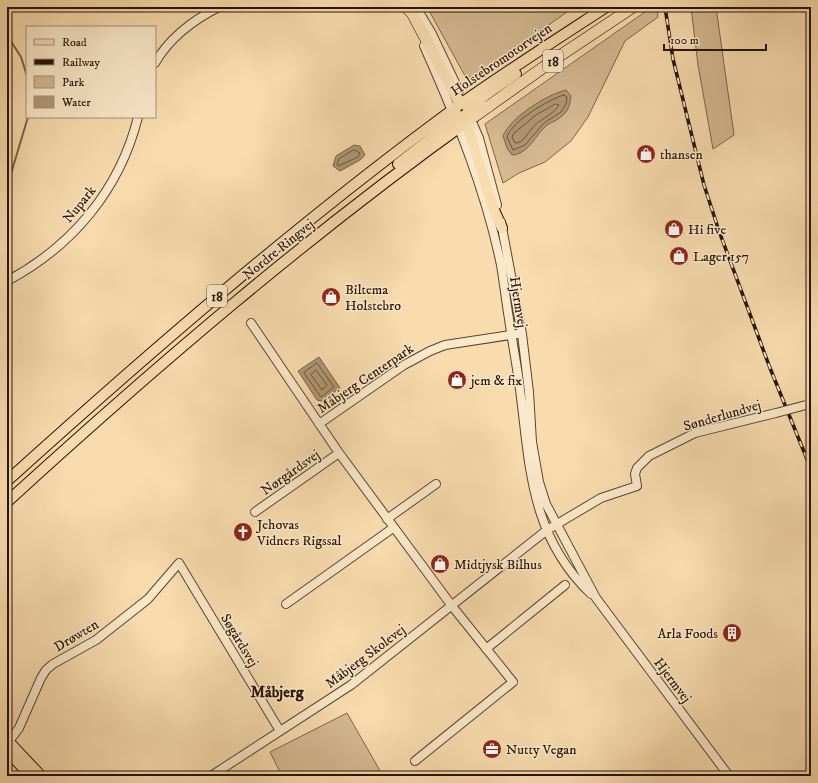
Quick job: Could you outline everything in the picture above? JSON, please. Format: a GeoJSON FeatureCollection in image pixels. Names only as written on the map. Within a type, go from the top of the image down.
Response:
{"type":"FeatureCollection","features":[{"type":"Feature","properties":{"kind":"highway"},"geometry":{"type":"LineString","coordinates":[[405,7],[412,13],[464,114]]}},
{"type":"Feature","properties":{"kind":"highway","name":"18"},"geometry":{"type":"LineString","coordinates":[[464,114],[488,107],[558,57],[633,7]]}},
{"type":"Feature","properties":{"kind":"main road","name":"Holstebromotorvejen"},"geometry":{"type":"LineString","coordinates":[[464,114],[551,49],[572,29],[606,7]]}},
{"type":"Feature","properties":{"kind":"main road","name":"Nordre Ringvej"},"geometry":{"type":"LineString","coordinates":[[7,481],[208,303],[326,207],[437,122],[464,114]]}},
{"type":"Feature","properties":{"kind":"main road","name":"Nordre Ringvej"},"geometry":{"type":"LineString","coordinates":[[7,502],[218,316],[464,114]]}},
{"type":"Feature","properties":{"kind":"main road"},"geometry":{"type":"LineString","coordinates":[[464,114],[494,210],[502,228]]}},
{"type":"Feature","properties":{"kind":"main road"},"geometry":{"type":"LineString","coordinates":[[7,744],[31,776]]}},
{"type":"Feature","properties":{"kind":"main road"},"geometry":{"type":"LineString","coordinates":[[7,744],[41,776]]}},
{"type":"Feature","properties":{"kind":"street"},"geometry":{"type":"LineString","coordinates":[[156,62],[169,43],[183,29],[199,17],[219,7]]}},
{"type":"Feature","properties":{"kind":"street","name":"Hjermvej"},"geometry":{"type":"LineString","coordinates":[[416,7],[434,38],[464,114],[501,267],[519,382],[527,457],[547,530],[556,550],[580,582],[596,598],[730,776]]}},
{"type":"Feature","properties":{"kind":"street","name":"Nupark"},"geometry":{"type":"LineString","coordinates":[[7,281],[30,267],[60,245],[90,215],[109,188],[124,159],[138,118]]}},
{"type":"Feature","properties":{"kind":"street","name":"Hjermvej"},"geometry":{"type":"LineString","coordinates":[[502,228],[522,334],[529,392],[532,442],[539,482],[556,524],[596,598]]}},
{"type":"Feature","properties":{"kind":"street","name":"Måbjerg Centerpark"},"geometry":{"type":"LineString","coordinates":[[251,322],[319,424],[404,365],[430,351],[445,345],[522,334]]}},
{"type":"Feature","properties":{"kind":"street","name":"Sønderlundvej"},"geometry":{"type":"LineString","coordinates":[[556,524],[600,498],[637,486],[635,474],[637,468],[642,462],[695,432],[809,404]]}},
{"type":"Feature","properties":{"kind":"street","name":"Nørgårdsvej"},"geometry":{"type":"LineString","coordinates":[[319,424],[393,528],[452,606]]}},
{"type":"Feature","properties":{"kind":"street","name":"Nørgårdsvej"},"geometry":{"type":"LineString","coordinates":[[255,512],[339,453]]}},
{"type":"Feature","properties":{"kind":"street"},"geometry":{"type":"LineString","coordinates":[[387,519],[436,484]]}},
{"type":"Feature","properties":{"kind":"street","name":"Måbjerg Skolevej"},"geometry":{"type":"LineString","coordinates":[[211,776],[351,685],[556,524]]}},
{"type":"Feature","properties":{"kind":"street"},"geometry":{"type":"LineString","coordinates":[[286,604],[393,528]]}},
{"type":"Feature","properties":{"kind":"street","name":"Søgårdsvej"},"geometry":{"type":"LineString","coordinates":[[179,563],[280,731]]}},
{"type":"Feature","properties":{"kind":"street","name":"Drøwten"},"geometry":{"type":"LineString","coordinates":[[7,744],[19,728],[46,670],[53,664],[96,640],[148,599],[179,563]]}},
{"type":"Feature","properties":{"kind":"street"},"geometry":{"type":"LineString","coordinates":[[486,649],[565,585]]}},
{"type":"Feature","properties":{"kind":"street"},"geometry":{"type":"LineString","coordinates":[[415,760],[513,682],[452,606]]}},
{"type":"Feature","properties":{"kind":"green space"},"geometry":{"type":"Polygon","coordinates":[[[427,7],[574,7],[474,78],[465,76],[427,7]]]}},
{"type":"Feature","properties":{"kind":"green space"},"geometry":{"type":"Polygon","coordinates":[[[652,7],[657,7],[658,17],[625,41],[588,117],[571,141],[545,162],[519,173],[503,183],[485,124],[652,7]]]}},
{"type":"Feature","properties":{"kind":"green space"},"geometry":{"type":"Polygon","coordinates":[[[691,7],[716,7],[734,135],[713,149],[698,65],[691,7]]]}},
{"type":"Feature","properties":{"kind":"green space"},"geometry":{"type":"Polygon","coordinates":[[[347,713],[383,776],[282,776],[270,752],[347,713]]]}},
{"type":"Feature","properties":{"kind":"water"},"geometry":{"type":"Polygon","coordinates":[[[566,90],[571,96],[567,111],[547,125],[527,148],[518,154],[512,155],[507,148],[503,136],[507,129],[521,114],[539,102],[566,90]]]}},
{"type":"Feature","properties":{"kind":"water"},"geometry":{"type":"Polygon","coordinates":[[[354,145],[360,146],[365,155],[360,160],[340,171],[333,166],[336,156],[354,145]]]}},
{"type":"Feature","properties":{"kind":"water"},"geometry":{"type":"Polygon","coordinates":[[[319,357],[340,388],[322,401],[317,400],[298,371],[319,357]]]}},
{"type":"Feature","properties":{"kind":"waterway"},"geometry":{"type":"LineString","coordinates":[[7,35],[21,57],[26,73]]}},
{"type":"Feature","properties":{"kind":"waterway"},"geometry":{"type":"LineString","coordinates":[[7,187],[28,118]]}},
{"type":"Feature","properties":{"kind":"railway"},"geometry":{"type":"LineString","coordinates":[[665,7],[673,59],[704,185],[719,231],[770,368],[811,469]]}},
{"type":"Feature","properties":{"kind":"place","name":"thansen"},"geometry":{"type":"Point","coordinates":[646,154]}},
{"type":"Feature","properties":{"kind":"place","name":"Hi five"},"geometry":{"type":"Point","coordinates":[674,229]}},
{"type":"Feature","properties":{"kind":"place","name":"Lager 157"},"geometry":{"type":"Point","coordinates":[679,256]}},
{"type":"Feature","properties":{"kind":"place","name":"Biltema Holstebro"},"geometry":{"type":"Point","coordinates":[331,297]}},
{"type":"Feature","properties":{"kind":"place","name":"jem & fix"},"geometry":{"type":"Point","coordinates":[457,380]}},
{"type":"Feature","properties":{"kind":"place","name":"Jehovas Vidners Rigssal"},"geometry":{"type":"Point","coordinates":[243,532]}},
{"type":"Feature","properties":{"kind":"place","name":"Midtjysk Bilhus"},"geometry":{"type":"Point","coordinates":[440,564]}},
{"type":"Feature","properties":{"kind":"place","name":"Arla Foods"},"geometry":{"type":"Point","coordinates":[732,633]}},
{"type":"Feature","properties":{"kind":"place","name":"Nutty Vegan"},"geometry":{"type":"Point","coordinates":[492,749]}},
{"type":"Feature","properties":{"kind":"district","name":"Måbjerg"},"geometry":{"type":"Point","coordinates":[277,691]}}]}
